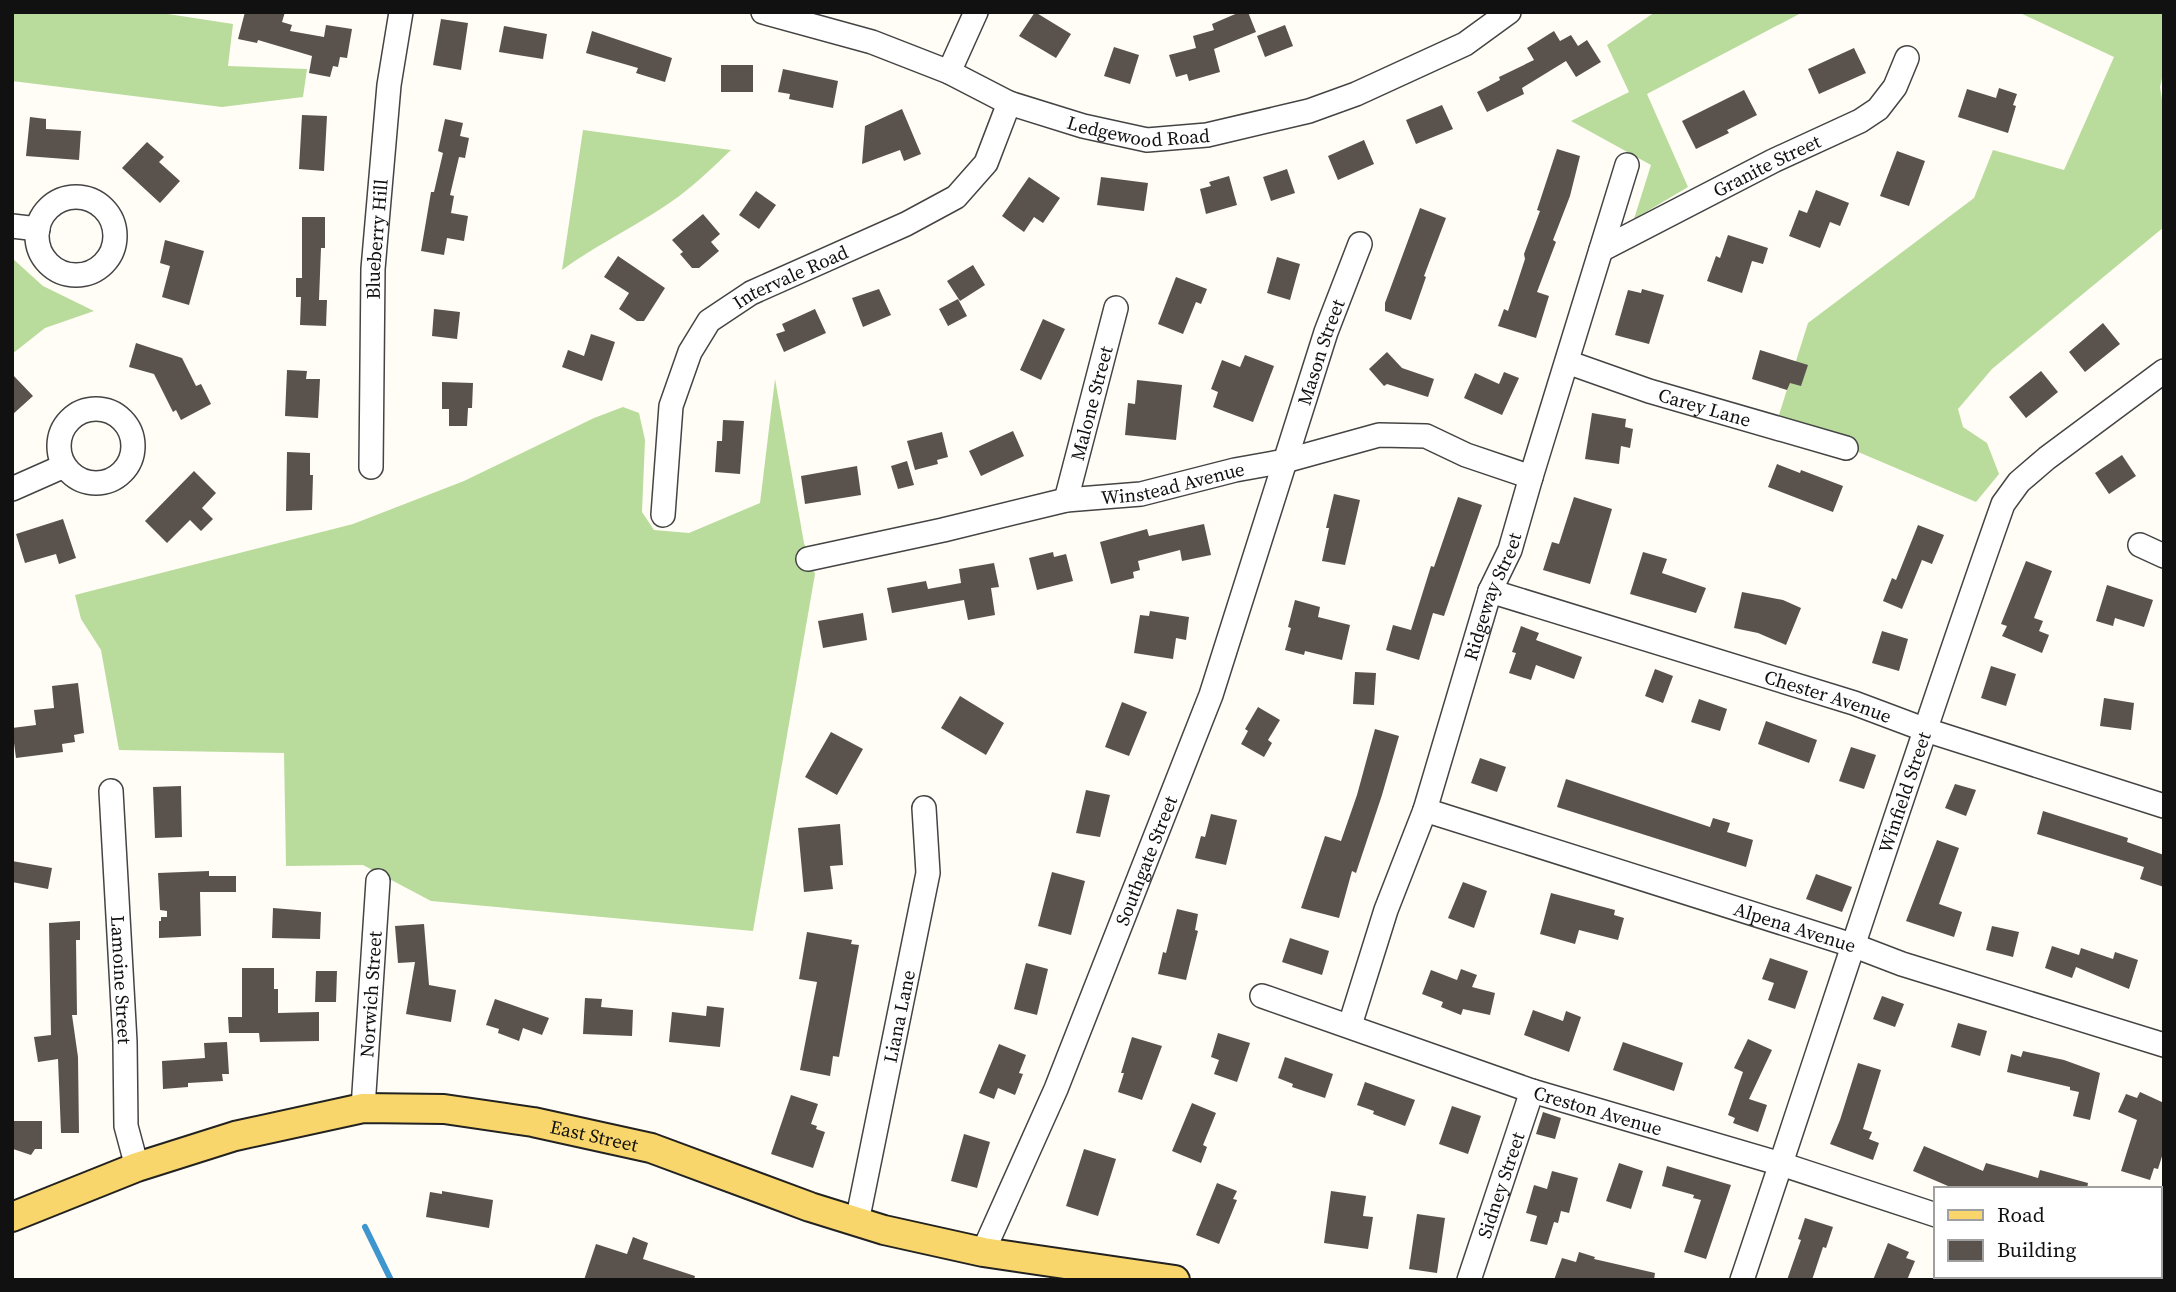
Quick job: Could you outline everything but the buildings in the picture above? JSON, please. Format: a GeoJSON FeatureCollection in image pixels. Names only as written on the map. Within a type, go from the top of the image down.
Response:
{"type":"FeatureCollection","features":[{"type":"Feature","properties":{"kind":"main road","name":"East Street"},"geometry":{"type":"LineString","coordinates":[[12,1217],[137,1167],[235,1136],[363,1108],[444,1109],[533,1122],[651,1148],[810,1207],[884,1230],[983,1252],[1142,1278],[1175,1280]]}},
{"type":"Feature","properties":{"kind":"street","name":"Blueberry Hill"},"geometry":{"type":"LineString","coordinates":[[371,467],[373,269],[389,85],[401,12]]}},
{"type":"Feature","properties":{"kind":"street","name":"Ledgewood Road"},"geometry":{"type":"LineString","coordinates":[[763,12],[872,42],[949,72],[1009,103],[1083,127],[1147,140],[1208,135],[1309,111],[1356,94],[1465,44],[1508,12]]}},
{"type":"Feature","properties":{"kind":"street"},"geometry":{"type":"LineString","coordinates":[[949,72],[976,12]]}},
{"type":"Feature","properties":{"kind":"street","name":"Granite Street"},"geometry":{"type":"LineString","coordinates":[[1601,250],[1773,161],[1860,121],[1878,109],[1895,87],[1907,58]]}},
{"type":"Feature","properties":{"kind":"street","name":"Intervale Road"},"geometry":{"type":"LineString","coordinates":[[663,515],[671,405],[690,352],[709,321],[751,293],[906,223],[956,197],[986,163],[1009,103]]}},
{"type":"Feature","properties":{"kind":"street","name":"Ridgeway Street"},"geometry":{"type":"LineString","coordinates":[[1350,1025],[1385,910],[1425,810],[1490,591],[1510,550],[1627,165]]}},
{"type":"Feature","properties":{"kind":"street"},"geometry":{"type":"LineString","coordinates":[[12,226],[38,229]]}},
{"type":"Feature","properties":{"kind":"street","name":"Mason Street"},"geometry":{"type":"LineString","coordinates":[[1285,461],[1326,332],[1360,244]]}},
{"type":"Feature","properties":{"kind":"street","name":"Malone Street"},"geometry":{"type":"LineString","coordinates":[[1066,500],[1116,308]]}},
{"type":"Feature","properties":{"kind":"street","name":"Carey Lane"},"geometry":{"type":"LineString","coordinates":[[1567,362],[1649,391],[1846,448]]}},
{"type":"Feature","properties":{"kind":"street","name":"Winfield Street"},"geometry":{"type":"LineString","coordinates":[[1742,1280],[2003,504],[2019,482],[2047,458],[2164,371]]}},
{"type":"Feature","properties":{"kind":"street","name":"Winstead Avenue"},"geometry":{"type":"LineString","coordinates":[[808,559],[1066,500],[1141,494],[1235,470],[1285,461],[1378,435],[1426,436],[1466,455],[1531,477]]}},
{"type":"Feature","properties":{"kind":"street","name":"Southgate Street"},"geometry":{"type":"LineString","coordinates":[[983,1252],[1056,1089],[1212,695],[1285,461]]}},
{"type":"Feature","properties":{"kind":"street"},"geometry":{"type":"LineString","coordinates":[[12,489],[64,466]]}},
{"type":"Feature","properties":{"kind":"street"},"geometry":{"type":"LineString","coordinates":[[2140,545],[2164,556]]}},
{"type":"Feature","properties":{"kind":"street","name":"Chester Avenue"},"geometry":{"type":"LineString","coordinates":[[1490,591],[1854,703],[1926,730],[2164,806]]}},
{"type":"Feature","properties":{"kind":"street","name":"Lamoine Street"},"geometry":{"type":"LineString","coordinates":[[111,791],[125,1042],[125,1126],[137,1167]]}},
{"type":"Feature","properties":{"kind":"street","name":"Liana Lane"},"geometry":{"type":"LineString","coordinates":[[858,1222],[928,873],[924,808]]}},
{"type":"Feature","properties":{"kind":"street","name":"Alpena Avenue"},"geometry":{"type":"LineString","coordinates":[[1425,810],[1855,946],[1902,964],[2164,1045]]}},
{"type":"Feature","properties":{"kind":"street","name":"Norwich Street"},"geometry":{"type":"LineString","coordinates":[[363,1108],[378,881]]}},
{"type":"Feature","properties":{"kind":"street","name":"Creston Avenue"},"geometry":{"type":"LineString","coordinates":[[1262,996],[1532,1091],[1781,1164],[1934,1214]]}},
{"type":"Feature","properties":{"kind":"street","name":"Sidney Street"},"geometry":{"type":"LineString","coordinates":[[1469,1280],[1532,1091]]}},
{"type":"Feature","properties":{"kind":"green space"},"geometry":{"type":"Polygon","coordinates":[[[12,12],[155,12],[233,24],[228,66],[307,69],[303,97],[222,107],[12,81],[12,12]]]}},
{"type":"Feature","properties":{"kind":"green space"},"geometry":{"type":"Polygon","coordinates":[[[1655,12],[1803,12],[1647,94],[1688,187],[1634,219],[1651,165],[1571,121],[1629,92],[1607,45],[1655,12]]]}},
{"type":"Feature","properties":{"kind":"green space"},"geometry":{"type":"Polygon","coordinates":[[[2018,12],[2164,12],[2164,70],[2160,87],[2164,112],[2164,227],[1992,369],[1958,409],[1963,427],[1987,443],[1999,474],[1976,502],[1778,418],[1808,323],[1974,198],[1993,150],[2064,170],[2114,57],[2018,12]]]}},
{"type":"Feature","properties":{"kind":"green space"},"geometry":{"type":"Polygon","coordinates":[[[583,130],[731,150],[678,197],[562,270],[583,130]]]}},
{"type":"Feature","properties":{"kind":"green space"},"geometry":{"type":"Polygon","coordinates":[[[12,258],[43,286],[94,311],[45,328],[12,354],[12,258]]]}},
{"type":"Feature","properties":{"kind":"green space"},"geometry":{"type":"Polygon","coordinates":[[[775,379],[804,543],[815,574],[753,931],[431,901],[363,865],[286,866],[284,753],[119,750],[101,650],[81,619],[75,595],[353,524],[464,481],[594,418],[623,407],[639,413],[645,440],[642,512],[654,530],[689,533],[760,503],[775,379]]]}},
{"type":"Feature","properties":{"kind":"waterway"},"geometry":{"type":"LineString","coordinates":[[365,1227],[391,1280]]}}]}
